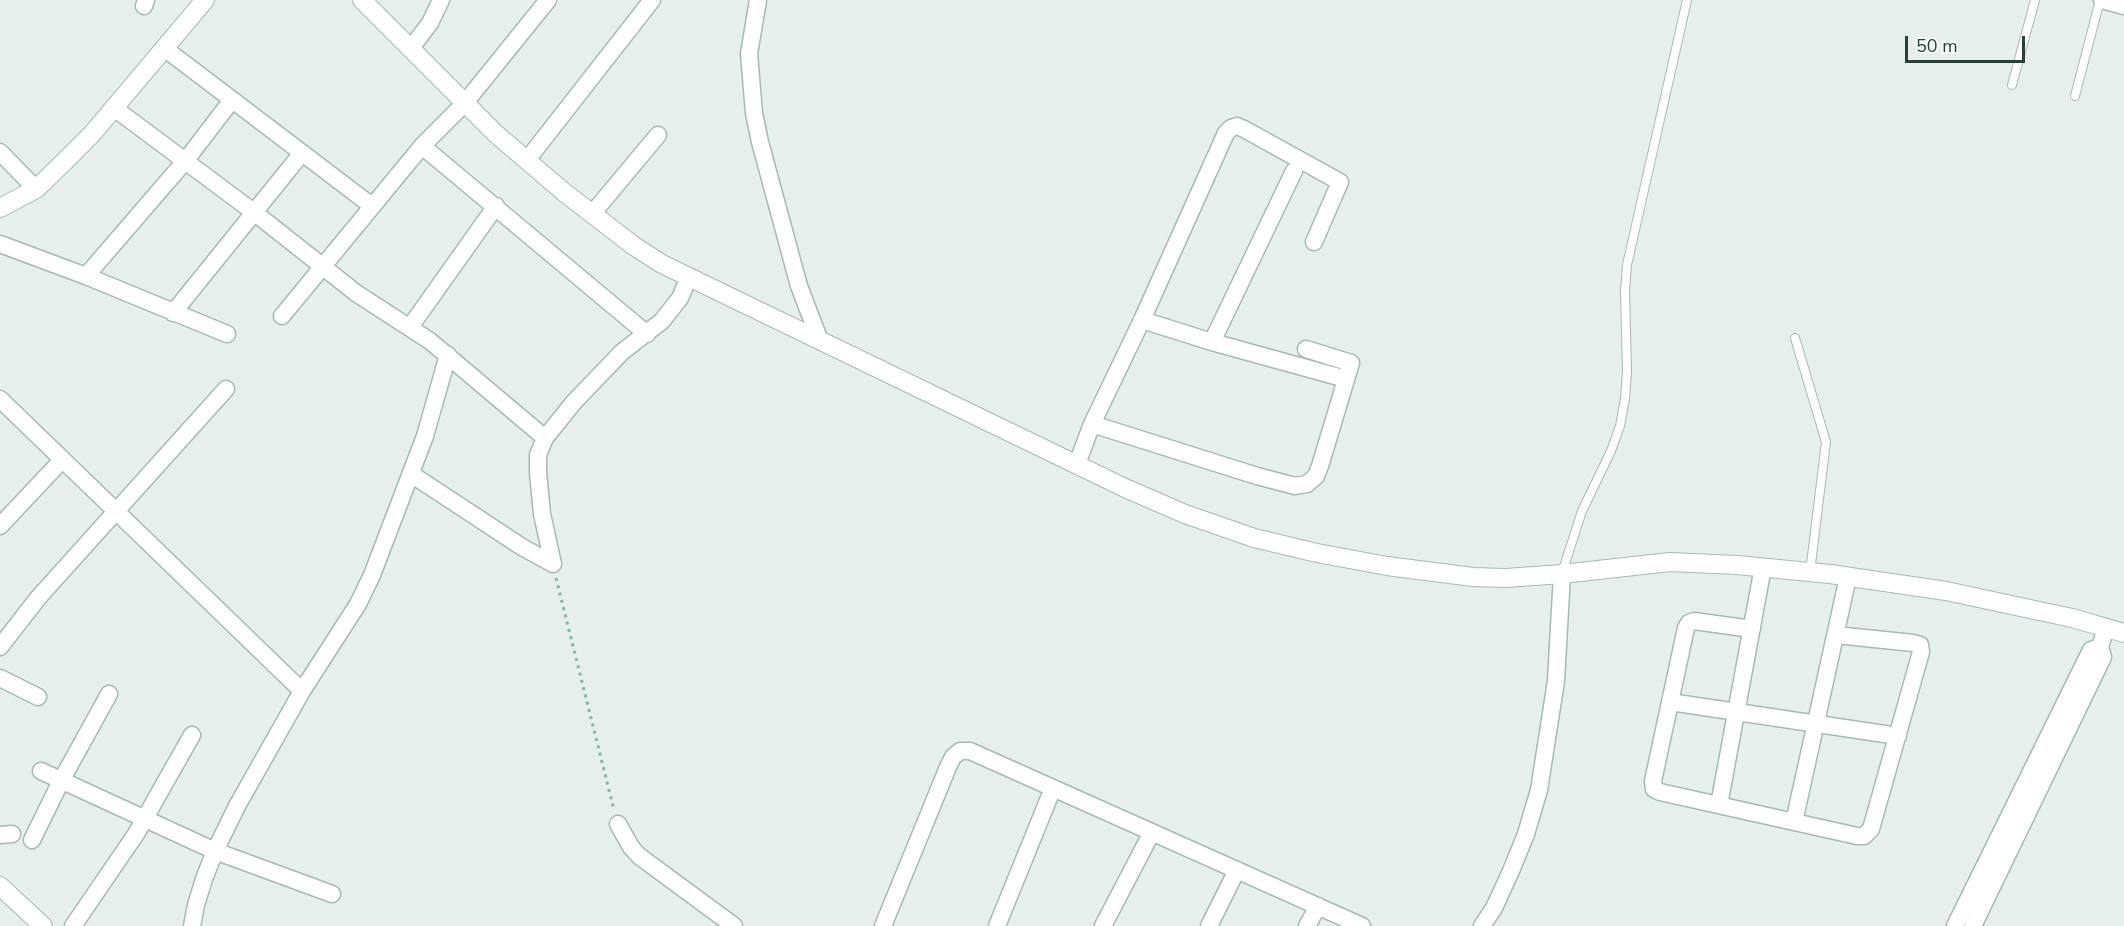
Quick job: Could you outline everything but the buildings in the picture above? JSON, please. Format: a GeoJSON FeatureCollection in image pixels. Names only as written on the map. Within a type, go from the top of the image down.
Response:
{"type":"FeatureCollection","features":[{"type":"Feature","properties":{"kind":"street"},"geometry":{"type":"LineString","coordinates":[[0,208],[36,189],[65,161],[114,108],[205,0]]}},
{"type":"Feature","properties":{"kind":"street"},"geometry":{"type":"LineString","coordinates":[[362,0],[464,104],[592,214],[643,252],[692,280],[757,312],[1185,514],[1254,538],[1317,553],[1387,566],[1473,577],[1506,578],[1562,574],[1670,562],[1763,567],[1946,591],[2072,618],[2124,633]]}},
{"type":"Feature","properties":{"kind":"street"},"geometry":{"type":"LineString","coordinates":[[411,48],[430,23],[441,0]]}},
{"type":"Feature","properties":{"kind":"street"},"geometry":{"type":"LineString","coordinates":[[282,316],[422,146],[464,104],[548,0]]}},
{"type":"Feature","properties":{"kind":"street"},"geometry":{"type":"LineString","coordinates":[[527,160],[652,0]]}},
{"type":"Feature","properties":{"kind":"street"},"geometry":{"type":"LineString","coordinates":[[758,0],[749,54],[754,113],[799,286],[820,341]]}},
{"type":"Feature","properties":{"kind":"street"},"geometry":{"type":"LineString","coordinates":[[2101,0],[2124,6]]}},
{"type":"Feature","properties":{"kind":"street"},"geometry":{"type":"LineString","coordinates":[[164,48],[372,206]]}},
{"type":"Feature","properties":{"kind":"street"},"geometry":{"type":"LineString","coordinates":[[86,276],[186,160],[232,100]]}},
{"type":"Feature","properties":{"kind":"street"},"geometry":{"type":"LineString","coordinates":[[114,108],[186,160],[365,299],[410,327],[448,355],[545,438]]}},
{"type":"Feature","properties":{"kind":"street"},"geometry":{"type":"LineString","coordinates":[[1077,464],[1092,424],[1142,320],[1226,133],[1231,128],[1236,126],[1244,129],[1340,182],[1314,242]]}},
{"type":"Feature","properties":{"kind":"street"},"geometry":{"type":"LineString","coordinates":[[592,214],[658,135]]}},
{"type":"Feature","properties":{"kind":"street"},"geometry":{"type":"LineString","coordinates":[[422,146],[647,334]]}},
{"type":"Feature","properties":{"kind":"street"},"geometry":{"type":"LineString","coordinates":[[173,313],[302,153]]}},
{"type":"Feature","properties":{"kind":"street"},"geometry":{"type":"LineString","coordinates":[[2,157],[36,189]]}},
{"type":"Feature","properties":{"kind":"street"},"geometry":{"type":"LineString","coordinates":[[1212,342],[1294,171]]}},
{"type":"Feature","properties":{"kind":"street"},"geometry":{"type":"LineString","coordinates":[[410,327],[496,206]]}},
{"type":"Feature","properties":{"kind":"street"},"geometry":{"type":"LineString","coordinates":[[0,244],[86,276],[227,334]]}},
{"type":"Feature","properties":{"kind":"street"},"geometry":{"type":"LineString","coordinates":[[553,564],[542,514],[538,472],[538,455],[545,438],[574,402],[622,352],[647,334],[675,306],[692,280]]}},
{"type":"Feature","properties":{"kind":"street"},"geometry":{"type":"LineString","coordinates":[[1142,320],[1346,379]]}},
{"type":"Feature","properties":{"kind":"street"},"geometry":{"type":"LineString","coordinates":[[1092,424],[1257,476],[1295,486],[1307,484],[1316,476],[1320,466],[1351,363],[1306,349]]}},
{"type":"Feature","properties":{"kind":"street"},"geometry":{"type":"LineString","coordinates":[[192,926],[196,905],[215,851],[237,806],[302,691],[358,604],[372,575],[411,474],[448,355]]}},
{"type":"Feature","properties":{"kind":"street"},"geometry":{"type":"LineString","coordinates":[[0,647],[38,598],[226,389]]}},
{"type":"Feature","properties":{"kind":"street"},"geometry":{"type":"LineString","coordinates":[[0,399],[302,691]]}},
{"type":"Feature","properties":{"kind":"street"},"geometry":{"type":"LineString","coordinates":[[0,526],[63,460]]}},
{"type":"Feature","properties":{"kind":"street"},"geometry":{"type":"LineString","coordinates":[[411,474],[522,547],[553,564]]}},
{"type":"Feature","properties":{"kind":"street"},"geometry":{"type":"LineString","coordinates":[[1719,805],[1763,567]]}},
{"type":"Feature","properties":{"kind":"street"},"geometry":{"type":"LineString","coordinates":[[1482,926],[1494,908],[1511,871],[1526,834],[1539,790],[1556,681],[1562,574]]}},
{"type":"Feature","properties":{"kind":"street"},"geometry":{"type":"LineString","coordinates":[[1794,822],[1848,577]]}},
{"type":"Feature","properties":{"kind":"street"},"geometry":{"type":"LineString","coordinates":[[1752,629],[1694,621],[1689,623],[1686,628],[1653,781],[1654,789],[1864,836],[1871,829],[1921,652],[1920,645],[1913,643],[1836,635]]}},
{"type":"Feature","properties":{"kind":"street"},"geometry":{"type":"LineString","coordinates":[[1973,926],[2103,657],[2100,647],[2106,628]]}},
{"type":"Feature","properties":{"kind":"street"},"geometry":{"type":"LineString","coordinates":[[1955,926],[2091,650],[2100,647]]}},
{"type":"Feature","properties":{"kind":"street"},"geometry":{"type":"LineString","coordinates":[[0,678],[38,697]]}},
{"type":"Feature","properties":{"kind":"street"},"geometry":{"type":"LineString","coordinates":[[32,840],[61,780],[109,694]]}},
{"type":"Feature","properties":{"kind":"street"},"geometry":{"type":"LineString","coordinates":[[1670,702],[1898,736]]}},
{"type":"Feature","properties":{"kind":"street"},"geometry":{"type":"LineString","coordinates":[[73,926],[124,854],[192,735]]}},
{"type":"Feature","properties":{"kind":"street"},"geometry":{"type":"LineString","coordinates":[[883,926],[948,767],[953,757],[960,751],[970,751],[1362,926]]}},
{"type":"Feature","properties":{"kind":"street"},"geometry":{"type":"LineString","coordinates":[[41,771],[215,851],[332,894]]}},
{"type":"Feature","properties":{"kind":"street"},"geometry":{"type":"LineString","coordinates":[[997,926],[1053,788]]}},
{"type":"Feature","properties":{"kind":"street"},"geometry":{"type":"LineString","coordinates":[[618,824],[639,856],[734,926]]}},
{"type":"Feature","properties":{"kind":"street"},"geometry":{"type":"LineString","coordinates":[[1103,926],[1152,832]]}},
{"type":"Feature","properties":{"kind":"street"},"geometry":{"type":"LineString","coordinates":[[1209,926],[1237,870]]}},
{"type":"Feature","properties":{"kind":"street"},"geometry":{"type":"LineString","coordinates":[[0,886],[43,926]]}},
{"type":"Feature","properties":{"kind":"street"},"geometry":{"type":"LineString","coordinates":[[1308,926],[1318,906]]}},
{"type":"Feature","properties":{"kind":"lane"},"geometry":{"type":"LineString","coordinates":[[1562,574],[1578,521],[1611,451],[1620,426],[1627,371],[1625,291],[1628,265],[1687,0]]}},
{"type":"Feature","properties":{"kind":"lane"},"geometry":{"type":"LineString","coordinates":[[2012,85],[2035,0]]}},
{"type":"Feature","properties":{"kind":"lane"},"geometry":{"type":"LineString","coordinates":[[2075,96],[2101,0]]}},
{"type":"Feature","properties":{"kind":"lane"},"geometry":{"type":"LineString","coordinates":[[1795,338],[1826,442],[1810,572]]}},
{"type":"Feature","properties":{"kind":"path"},"geometry":{"type":"LineString","coordinates":[[553,564],[618,824]]}}]}
